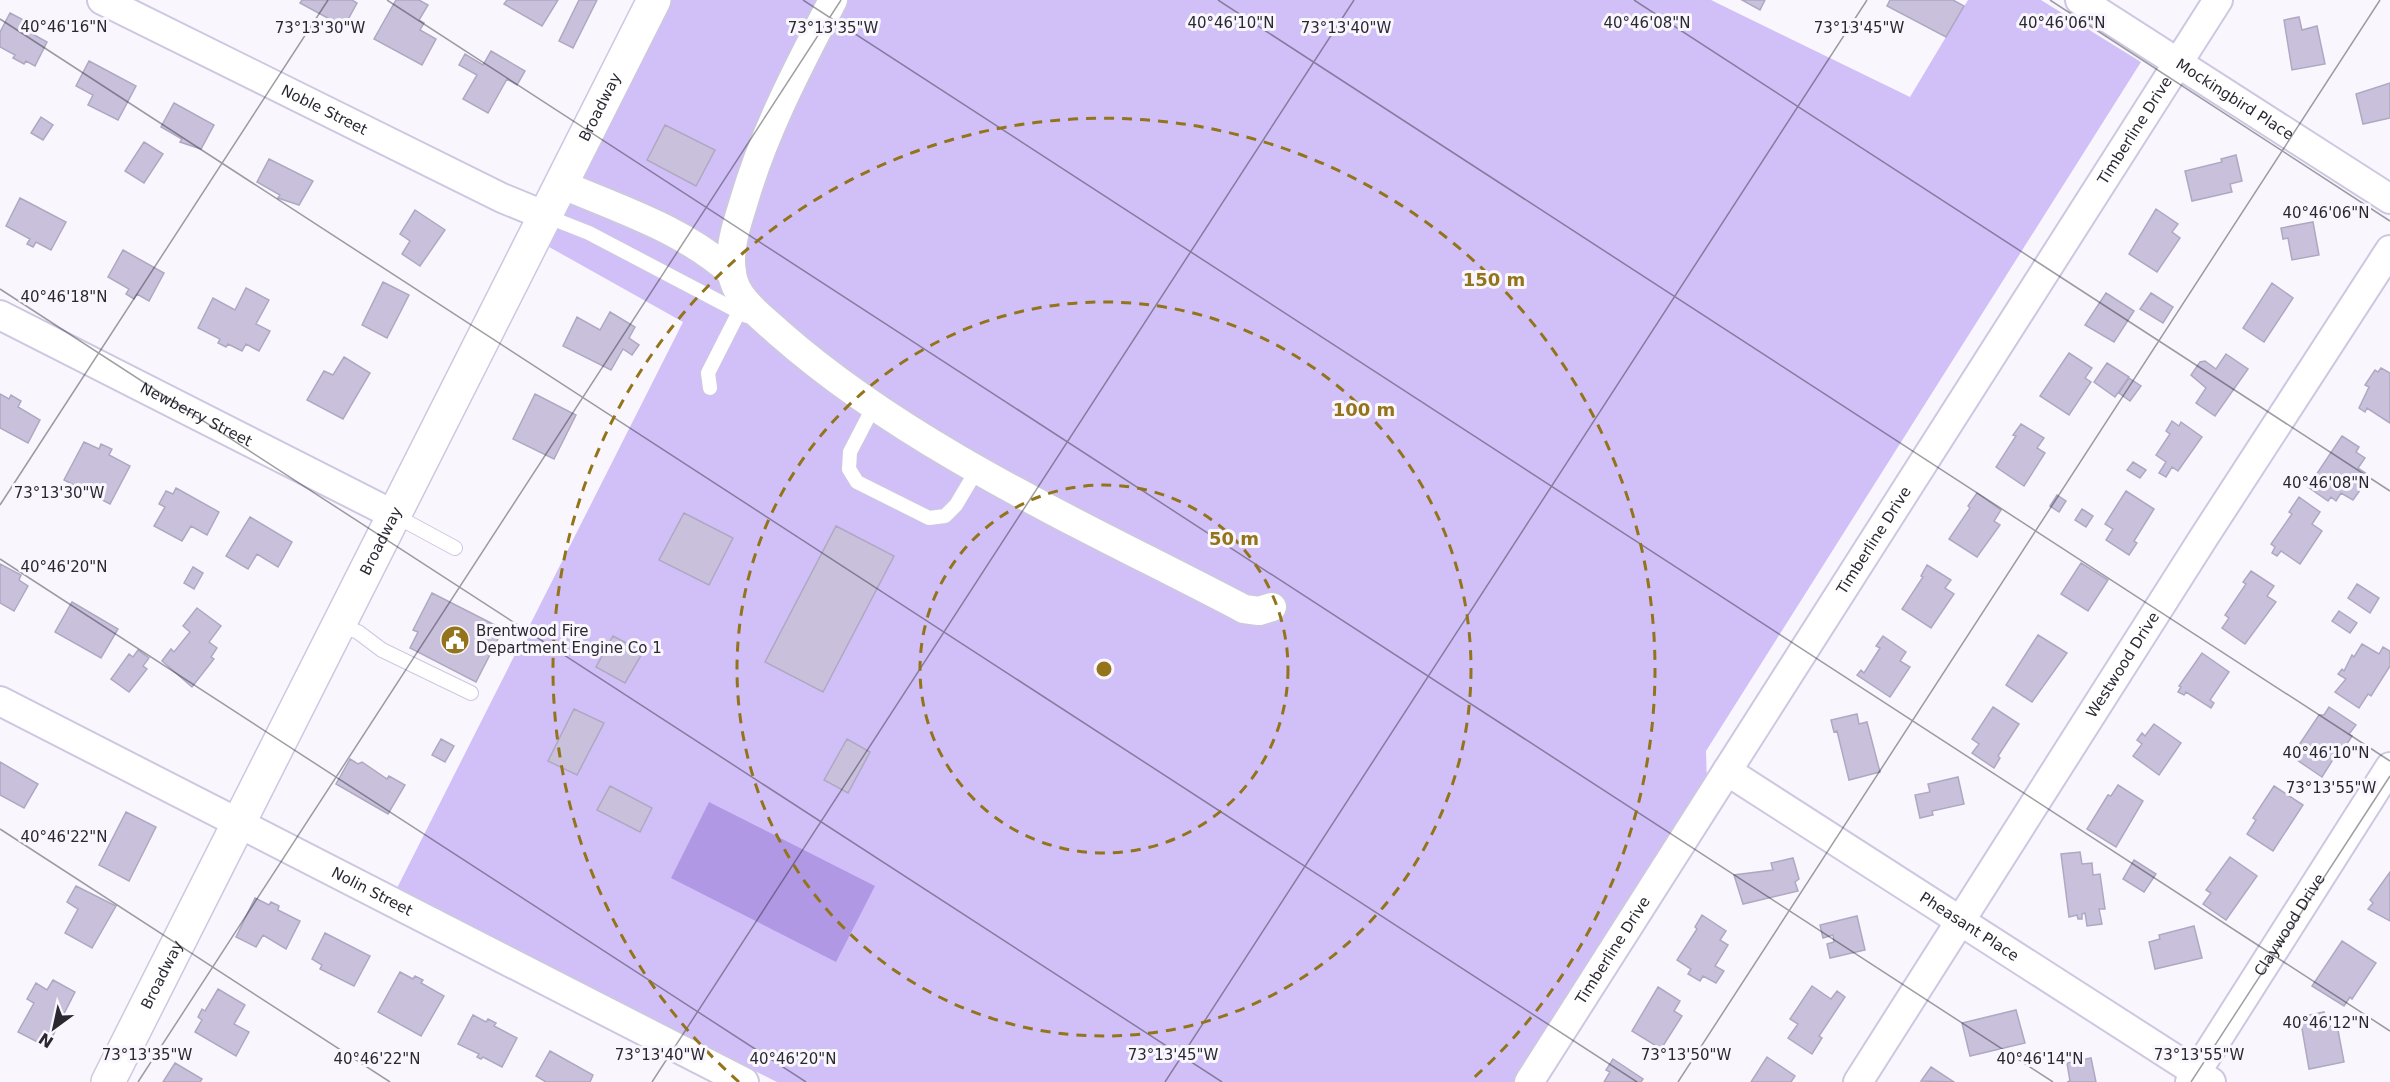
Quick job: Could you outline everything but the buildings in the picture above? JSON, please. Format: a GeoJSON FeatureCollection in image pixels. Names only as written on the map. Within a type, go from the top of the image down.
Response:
{"type":"FeatureCollection","features":[{"type":"Feature","properties":{"kind":"street","name":"Noble Street"},"geometry":{"type":"LineString","coordinates":[[102,0],[491,193],[546,216]]}},
{"type":"Feature","properties":{"kind":"street","name":"Broadway"},"geometry":{"type":"LineString","coordinates":[[108,1082],[654,0]]}},
{"type":"Feature","properties":{"kind":"street"},"geometry":{"type":"LineString","coordinates":[[833,0],[779,105],[757,156],[733,241],[732,273],[738,292],[752,308],[815,364],[875,404],[1015,490],[1244,609],[1259,611],[1272,607]]}},
{"type":"Feature","properties":{"kind":"street","name":"Mockingbird Place"},"geometry":{"type":"LineString","coordinates":[[2080,0],[2390,199]]}},
{"type":"Feature","properties":{"kind":"street","name":"Timberline Drive"},"geometry":{"type":"LineString","coordinates":[[1529,1082],[2218,0]]}},
{"type":"Feature","properties":{"kind":"street"},"geometry":{"type":"LineString","coordinates":[[561,184],[681,235],[710,253],[732,273]]}},
{"type":"Feature","properties":{"kind":"street","name":"Westwood Drive"},"geometry":{"type":"LineString","coordinates":[[1858,1082],[2204,537],[2390,250]]}},
{"type":"Feature","properties":{"kind":"street","name":"Newberry Street"},"geometry":{"type":"LineString","coordinates":[[0,315],[394,515]]}},
{"type":"Feature","properties":{"kind":"street","name":"Nolin Street"},"geometry":{"type":"LineString","coordinates":[[0,702],[744,1082]]}},
{"type":"Feature","properties":{"kind":"street","name":"Claywood Drive"},"geometry":{"type":"LineString","coordinates":[[2199,1079],[2390,767]]}},
{"type":"Feature","properties":{"kind":"street","name":"Pheasant Place"},"geometry":{"type":"LineString","coordinates":[[1727,771],[2199,1079]]}},
{"type":"Feature","properties":{"kind":"lane"},"geometry":{"type":"LineString","coordinates":[[546,216],[589,233],[785,337]]}},
{"type":"Feature","properties":{"kind":"lane"},"geometry":{"type":"LineString","coordinates":[[710,388],[708,374],[740,312]]}},
{"type":"Feature","properties":{"kind":"lane"},"geometry":{"type":"LineString","coordinates":[[875,404],[850,452],[849,469],[857,482],[929,518],[945,516],[956,505],[978,468]]}},
{"type":"Feature","properties":{"kind":"lane"},"geometry":{"type":"LineString","coordinates":[[394,515],[456,548]]}},
{"type":"Feature","properties":{"kind":"lane"},"geometry":{"type":"LineString","coordinates":[[339,625],[358,632],[382,650],[471,693]]}},
{"type":"Feature","properties":{"kind":"shaded area"},"geometry":{"type":"Polygon","coordinates":[[[666,0],[1711,0],[1910,97],[1968,0],[2041,0],[2141,62],[1706,751],[1707,782],[1514,1082],[777,1082],[395,892],[683,322],[542,243],[666,0]]]}},
{"type":"Feature","properties":{"kind":"shaded area"},"geometry":{"type":"Polygon","coordinates":[[[709,802],[875,886],[836,962],[671,878],[709,802]]]}},
{"type":"Feature","properties":{"kind":"place","name":"Brentwood Fire Department Engine Co 1"},"geometry":{"type":"Point","coordinates":[455,640]}}]}
